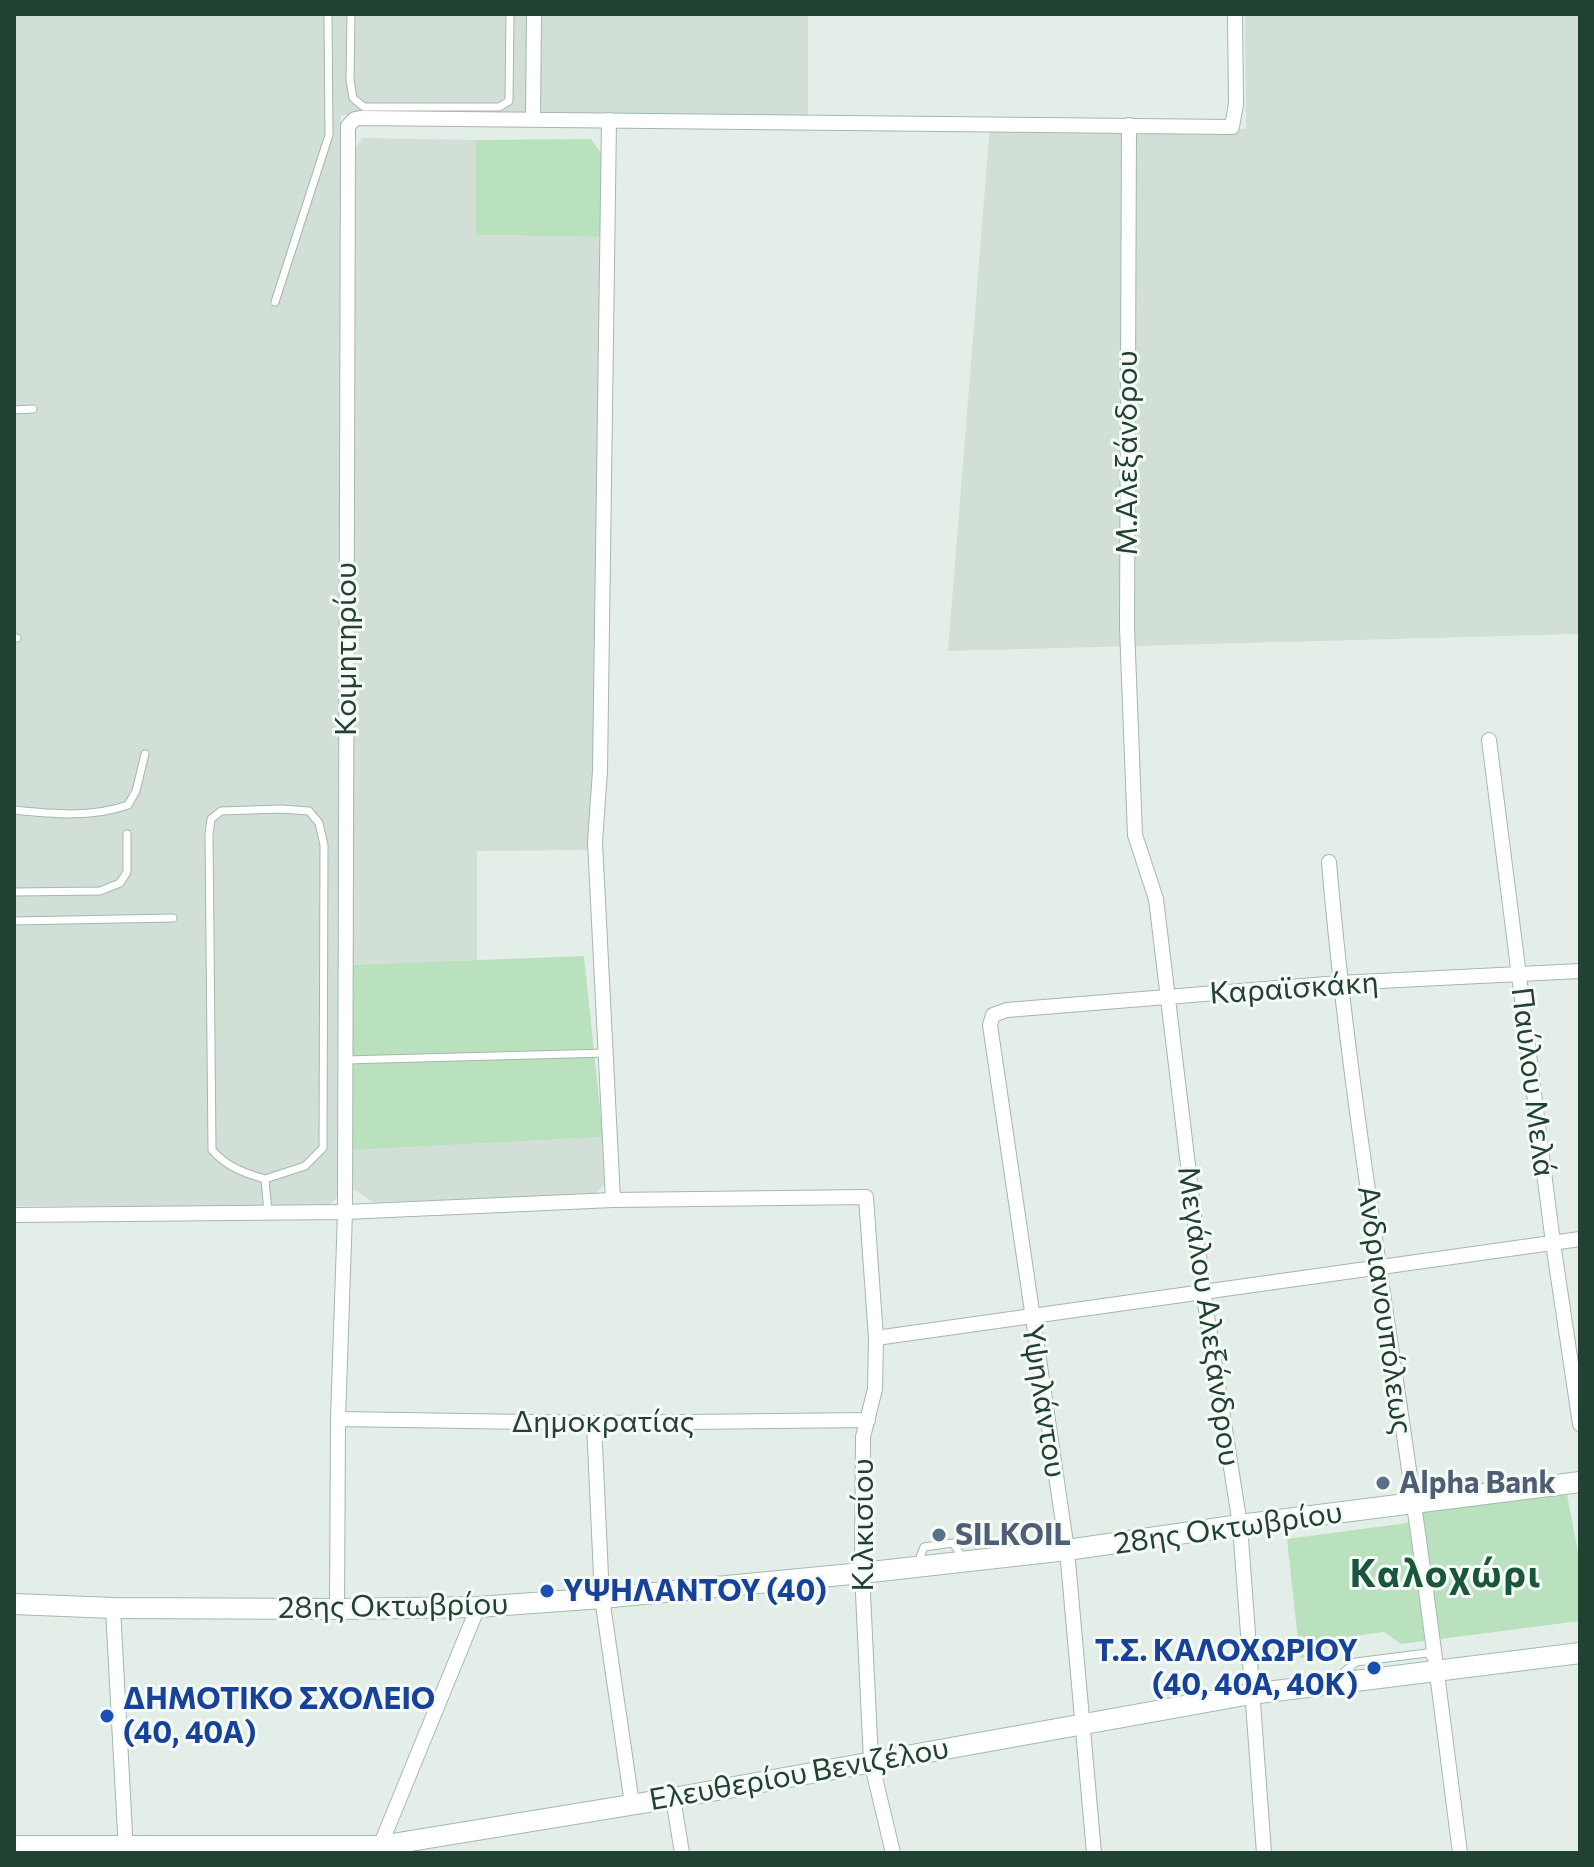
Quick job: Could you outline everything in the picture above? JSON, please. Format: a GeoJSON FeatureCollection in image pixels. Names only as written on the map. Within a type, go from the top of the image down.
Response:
{"type":"FeatureCollection","features":[{"type":"Feature","properties":{"kind":"main road","name":"28ης Οκτωβρίου"},"geometry":{"type":"LineString","coordinates":[[14,1604],[113,1608],[337,1609],[478,1607],[602,1598],[1067,1550],[1580,1482]]}},
{"type":"Feature","properties":{"kind":"main road","name":"Ελευθερίου Βενιζέλου"},"geometry":{"type":"LineString","coordinates":[[14,1846],[126,1850],[380,1851],[1251,1694],[1580,1653]]}},
{"type":"Feature","properties":{"kind":"street"},"geometry":{"type":"LineString","coordinates":[[534,14],[533,120],[1232,127],[1236,104],[1235,14]]}},
{"type":"Feature","properties":{"kind":"street","name":"Κοιμητηρίου"},"geometry":{"type":"LineString","coordinates":[[337,1609],[338,1419],[345,1212],[347,131],[355,119],[533,120]]}},
{"type":"Feature","properties":{"kind":"street"},"geometry":{"type":"LineString","coordinates":[[14,1215],[345,1212],[613,1200],[595,837],[600,771],[609,120]]}},
{"type":"Feature","properties":{"kind":"street","name":"Μ.Αλεξάνδρου"},"geometry":{"type":"LineString","coordinates":[[1129,125],[1127,627],[1132,782]]}},
{"type":"Feature","properties":{"kind":"street","name":"Παύλου Μελά"},"geometry":{"type":"LineString","coordinates":[[1489,740],[1553,1243],[1580,1424]]}},
{"type":"Feature","properties":{"kind":"street","name":"Μεγάλου Αλεξάνδρου"},"geometry":{"type":"LineString","coordinates":[[1132,782],[1135,835],[1156,899],[1203,1290],[1240,1525],[1264,1853]]}},
{"type":"Feature","properties":{"kind":"street","name":"Ανδριανουπόλεως"},"geometry":{"type":"LineString","coordinates":[[1329,862],[1339,983],[1377,1266],[1439,1669],[1460,1853]]}},
{"type":"Feature","properties":{"kind":"street","name":"Καραϊσκάκη"},"geometry":{"type":"LineString","coordinates":[[1007,1010],[1339,983],[1580,971]]}},
{"type":"Feature","properties":{"kind":"street","name":"Υψηλάντου"},"geometry":{"type":"LineString","coordinates":[[1007,1010],[993,1015],[990,1025],[1067,1550],[1094,1853]]}},
{"type":"Feature","properties":{"kind":"street","name":"Κιλκισίου"},"geometry":{"type":"LineString","coordinates":[[613,1200],[866,1197],[876,1338],[875,1389],[862,1453],[862,1573],[871,1761],[893,1853]]}},
{"type":"Feature","properties":{"kind":"street"},"geometry":{"type":"LineString","coordinates":[[876,1338],[1580,1239]]}},
{"type":"Feature","properties":{"kind":"street","name":"Δημοκρατίας"},"geometry":{"type":"LineString","coordinates":[[338,1419],[594,1423],[868,1420]]}},
{"type":"Feature","properties":{"kind":"street"},"geometry":{"type":"LineString","coordinates":[[594,1423],[602,1598],[632,1804]]}},
{"type":"Feature","properties":{"kind":"street"},"geometry":{"type":"LineString","coordinates":[[380,1851],[478,1607]]}},
{"type":"Feature","properties":{"kind":"street"},"geometry":{"type":"LineString","coordinates":[[113,1608],[126,1850]]}},
{"type":"Feature","properties":{"kind":"street"},"geometry":{"type":"LineString","coordinates":[[673,1798],[682,1853]]}},
{"type":"Feature","properties":{"kind":"lane"},"geometry":{"type":"LineString","coordinates":[[275,302],[329,135],[328,14]]}},
{"type":"Feature","properties":{"kind":"lane"},"geometry":{"type":"LineString","coordinates":[[351,14],[350,80],[353,98],[364,107],[499,107],[509,101],[510,14]]}},
{"type":"Feature","properties":{"kind":"lane"},"geometry":{"type":"LineString","coordinates":[[14,410],[33,409]]}},
{"type":"Feature","properties":{"kind":"lane"},"geometry":{"type":"LineString","coordinates":[[14,810],[51,814],[107,812],[128,805],[136,791],[145,754]]}},
{"type":"Feature","properties":{"kind":"lane"},"geometry":{"type":"LineString","coordinates":[[221,811],[309,811],[319,823],[324,845],[323,1148],[305,1166],[265,1179],[240,1172],[221,1161],[212,1150],[209,834],[211,819],[221,811]]}},
{"type":"Feature","properties":{"kind":"lane"},"geometry":{"type":"LineString","coordinates":[[14,892],[100,891],[120,883],[127,872],[127,834]]}},
{"type":"Feature","properties":{"kind":"lane"},"geometry":{"type":"LineString","coordinates":[[14,921],[173,918]]}},
{"type":"Feature","properties":{"kind":"lane"},"geometry":{"type":"LineString","coordinates":[[345,1060],[606,1053]]}},
{"type":"Feature","properties":{"kind":"lane"},"geometry":{"type":"LineString","coordinates":[[265,1179],[268,1213]]}},
{"type":"Feature","properties":{"kind":"lane"},"geometry":{"type":"LineString","coordinates":[[920,1557],[924,1547],[953,1543],[959,1552]]}},
{"type":"Feature","properties":{"kind":"shaded area"},"geometry":{"type":"Polygon","coordinates":[[[14,14],[808,14],[808,120],[341,115],[339,1195],[329,1206],[14,1206],[14,14]]]}},
{"type":"Feature","properties":{"kind":"shaded area"},"geometry":{"type":"Polygon","coordinates":[[[1245,14],[1580,14],[1580,634],[948,651],[990,125],[1246,129],[1245,14]]]}},
{"type":"Feature","properties":{"kind":"shaded area"},"geometry":{"type":"Polygon","coordinates":[[[362,138],[476,140],[476,235],[600,237],[592,850],[477,851],[477,960],[348,965],[353,152],[362,138]]]}},
{"type":"Feature","properties":{"kind":"shaded area"},"geometry":{"type":"Polygon","coordinates":[[[603,1137],[604,1185],[592,1196],[373,1202],[353,1189],[353,1150],[603,1137]]]}},
{"type":"Feature","properties":{"kind":"green space"},"geometry":{"type":"Polygon","coordinates":[[[591,139],[602,154],[600,237],[476,235],[476,140],[591,139]]]}},
{"type":"Feature","properties":{"kind":"green space"},"geometry":{"type":"Polygon","coordinates":[[[584,956],[603,1137],[353,1150],[348,965],[584,956]]]}},
{"type":"Feature","properties":{"kind":"green space"},"geometry":{"type":"Polygon","coordinates":[[[1565,1484],[1580,1563],[1580,1621],[1401,1644],[1384,1632],[1339,1638],[1318,1655],[1300,1658],[1287,1539],[1407,1523],[1421,1506],[1565,1484]]]}},
{"type":"Feature","properties":{"kind":"place","name":"Alpha Bank"},"geometry":{"type":"Point","coordinates":[1383,1483]}},
{"type":"Feature","properties":{"kind":"place","name":"SILKOIL"},"geometry":{"type":"Point","coordinates":[939,1535]}},
{"type":"Feature","properties":{"kind":"place","name":"ΥΨΗΛΑΝΤΟΥ (40)"},"geometry":{"type":"Point","coordinates":[547,1591]}},
{"type":"Feature","properties":{"kind":"place","name":"Τ.Σ. ΚΑΛΟΧΩΡΙΟΥ (40, 40Α, 40Κ)"},"geometry":{"type":"Point","coordinates":[1374,1668]}},
{"type":"Feature","properties":{"kind":"place","name":"ΔΗΜΟΤΙΚΟ ΣΧΟΛΕΙΟ (40, 40Α)"},"geometry":{"type":"Point","coordinates":[107,1716]}},
{"type":"Feature","properties":{"kind":"district","name":"Καλοχώρι"},"geometry":{"type":"Point","coordinates":[1446,1574]}}]}
